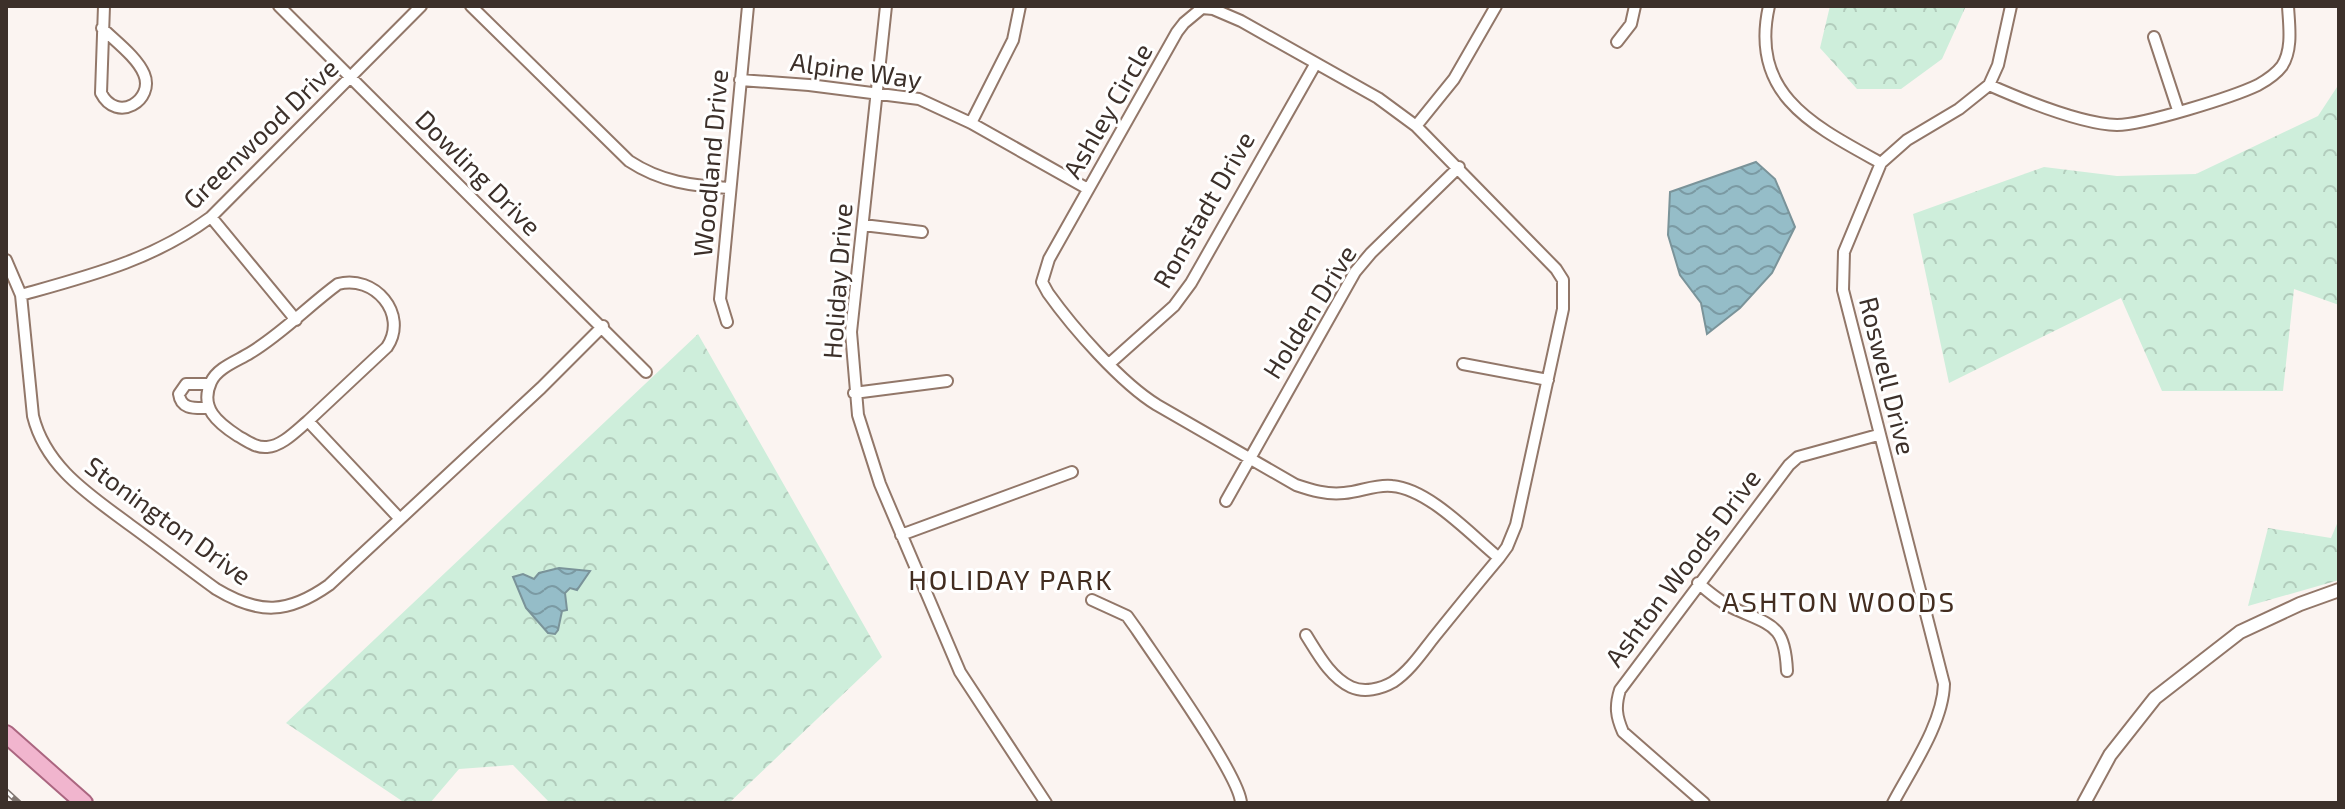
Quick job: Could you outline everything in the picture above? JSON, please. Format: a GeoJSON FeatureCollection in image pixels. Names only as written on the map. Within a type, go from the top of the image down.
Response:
{"type":"FeatureCollection","features":[{"type":"Feature","properties":{"kind":"main road"},"geometry":{"type":"LineString","coordinates":[[6,734],[84,803]]}},
{"type":"Feature","properties":{"kind":"street"},"geometry":{"type":"LineString","coordinates":[[102,28],[143,70],[146,80],[144,92],[136,103],[125,108],[115,108],[106,103],[101,93],[102,28],[104,6]]}},
{"type":"Feature","properties":{"kind":"street","name":"Dowling Drive"},"geometry":{"type":"LineString","coordinates":[[279,6],[646,372]]}},
{"type":"Feature","properties":{"kind":"street","name":"Greenwood Drive"},"geometry":{"type":"LineString","coordinates":[[21,295],[134,261],[168,246],[211,217],[421,6]]}},
{"type":"Feature","properties":{"kind":"street"},"geometry":{"type":"LineString","coordinates":[[471,6],[629,161],[648,174],[666,180],[694,186],[730,188]]}},
{"type":"Feature","properties":{"kind":"street","name":"Woodland Drive"},"geometry":{"type":"LineString","coordinates":[[727,322],[720,299],[748,6]]}},
{"type":"Feature","properties":{"kind":"street","name":"Holiday Drive"},"geometry":{"type":"LineString","coordinates":[[886,6],[851,332],[854,393],[867,450],[960,672],[1046,803]]}},
{"type":"Feature","properties":{"kind":"street"},"geometry":{"type":"LineString","coordinates":[[971,123],[1013,40],[1020,6]]}},
{"type":"Feature","properties":{"kind":"street"},"geometry":{"type":"LineString","coordinates":[[1416,126],[1454,79],[1496,6]]}},
{"type":"Feature","properties":{"kind":"street"},"geometry":{"type":"LineString","coordinates":[[1617,42],[1631,24],[1635,6]]}},
{"type":"Feature","properties":{"kind":"street"},"geometry":{"type":"LineString","coordinates":[[1769,6],[1764,37],[1765,58],[1773,79],[1808,119],[1881,163]]}},
{"type":"Feature","properties":{"kind":"street"},"geometry":{"type":"LineString","coordinates":[[2011,6],[1998,65],[1989,85],[2015,97],[2095,122],[2135,124],[2239,92],[2274,75],[2283,65],[2288,50],[2288,6]]}},
{"type":"Feature","properties":{"kind":"street","name":"Ashley Circle"},"geometry":{"type":"LineString","coordinates":[[1306,635],[1325,665],[1338,678],[1366,691],[1381,687],[1394,681],[1412,665],[1499,558],[1507,547],[1516,525],[1563,309],[1563,280],[1459,167],[1416,126],[1378,98],[1233,17],[1202,8],[1177,32],[1049,259],[1042,282],[1055,303],[1138,393],[1296,485],[1327,494],[1392,486],[1409,490],[1446,514],[1499,558]]}},
{"type":"Feature","properties":{"kind":"street"},"geometry":{"type":"LineString","coordinates":[[2154,37],[2178,110]]}},
{"type":"Feature","properties":{"kind":"street","name":"Ronstadt Drive"},"geometry":{"type":"LineString","coordinates":[[1109,364],[1174,306],[1191,283],[1316,63]]}},
{"type":"Feature","properties":{"kind":"street","name":"Alpine Way"},"geometry":{"type":"LineString","coordinates":[[740,80],[877,92],[919,99],[971,123],[1088,189]]}},
{"type":"Feature","properties":{"kind":"street","name":"Roswell Drive"},"geometry":{"type":"LineString","coordinates":[[1893,803],[1938,717],[1944,700],[1944,684],[1843,290],[1844,252],[1881,163],[1907,140],[1959,109],[1989,85]]}},
{"type":"Feature","properties":{"kind":"street","name":"Holden Drive"},"geometry":{"type":"LineString","coordinates":[[1226,501],[1355,272],[1459,167]]}},
{"type":"Feature","properties":{"kind":"street"},"geometry":{"type":"LineString","coordinates":[[211,217],[296,320]]}},
{"type":"Feature","properties":{"kind":"street"},"geometry":{"type":"LineString","coordinates":[[863,225],[922,232]]}},
{"type":"Feature","properties":{"kind":"street","name":"Stonington Drive"},"geometry":{"type":"LineString","coordinates":[[6,260],[21,295],[33,416],[37,432],[55,463],[83,490],[235,600],[273,609],[293,606],[312,598],[329,585],[541,388],[603,326]]}},
{"type":"Feature","properties":{"kind":"street"},"geometry":{"type":"LineString","coordinates":[[351,280],[364,284],[390,307],[394,318],[393,339],[387,347],[308,421],[269,448],[259,447],[220,425],[209,408],[210,384],[219,371],[268,342],[338,284],[351,280]]}},
{"type":"Feature","properties":{"kind":"street"},"geometry":{"type":"LineString","coordinates":[[1463,364],[1548,380]]}},
{"type":"Feature","properties":{"kind":"street"},"geometry":{"type":"LineString","coordinates":[[854,393],[947,381]]}},
{"type":"Feature","properties":{"kind":"street"},"geometry":{"type":"LineString","coordinates":[[209,408],[187,407],[181,402],[179,394],[186,384],[210,384]]}},
{"type":"Feature","properties":{"kind":"street"},"geometry":{"type":"LineString","coordinates":[[308,421],[400,519]]}},
{"type":"Feature","properties":{"kind":"street","name":"Ashton Woods Drive"},"geometry":{"type":"LineString","coordinates":[[1704,803],[1623,732],[1617,718],[1616,703],[1620,690],[1789,465],[1798,457],[1878,435]]}},
{"type":"Feature","properties":{"kind":"street"},"geometry":{"type":"LineString","coordinates":[[901,535],[1072,472]]}},
{"type":"Feature","properties":{"kind":"street"},"geometry":{"type":"LineString","coordinates":[[1698,583],[1732,607],[1774,626],[1782,636],[1786,649],[1787,671]]}},
{"type":"Feature","properties":{"kind":"street"},"geometry":{"type":"LineString","coordinates":[[2084,803],[2110,755],[2155,698],[2240,632],[2339,590]]}},
{"type":"Feature","properties":{"kind":"street"},"geometry":{"type":"LineString","coordinates":[[1092,600],[1127,616],[1225,765],[1241,796],[1241,803]]}},
{"type":"Feature","properties":{"kind":"green space"},"geometry":{"type":"Polygon","coordinates":[[[1830,6],[1966,6],[1942,59],[1901,89],[1857,89],[1820,48],[1830,6]]]}},
{"type":"Feature","properties":{"kind":"green space"},"geometry":{"type":"Polygon","coordinates":[[[2339,84],[2339,305],[2294,289],[2283,391],[2162,391],[2121,298],[1949,383],[1913,214],[2044,167],[2117,176],[2196,174],[2318,116],[2339,84]]]}},
{"type":"Feature","properties":{"kind":"green space"},"geometry":{"type":"Polygon","coordinates":[[[698,334],[882,657],[729,803],[550,803],[513,765],[459,769],[430,803],[405,803],[286,723],[698,334]]]}},
{"type":"Feature","properties":{"kind":"green space"},"geometry":{"type":"Polygon","coordinates":[[[2339,519],[2339,580],[2248,606],[2268,528],[2331,538],[2339,519]]]}},
{"type":"Feature","properties":{"kind":"water"},"geometry":{"type":"Polygon","coordinates":[[[1756,162],[1775,179],[1795,227],[1772,273],[1740,308],[1707,334],[1701,303],[1680,275],[1668,235],[1670,192],[1756,162]]]}},
{"type":"Feature","properties":{"kind":"water"},"geometry":{"type":"Polygon","coordinates":[[[559,568],[590,571],[577,590],[570,588],[565,593],[567,610],[562,611],[555,634],[548,633],[526,608],[513,577],[523,574],[534,579],[539,573],[559,568]]]}},
{"type":"Feature","properties":{"kind":"railway"},"geometry":{"type":"LineString","coordinates":[[6,791],[19,803]]}},
{"type":"Feature","properties":{"kind":"district","name":"HOLIDAY PARK"},"geometry":{"type":"Point","coordinates":[1011,580]}},
{"type":"Feature","properties":{"kind":"district","name":"ASHTON WOODS"},"geometry":{"type":"Point","coordinates":[1839,602]}}]}
